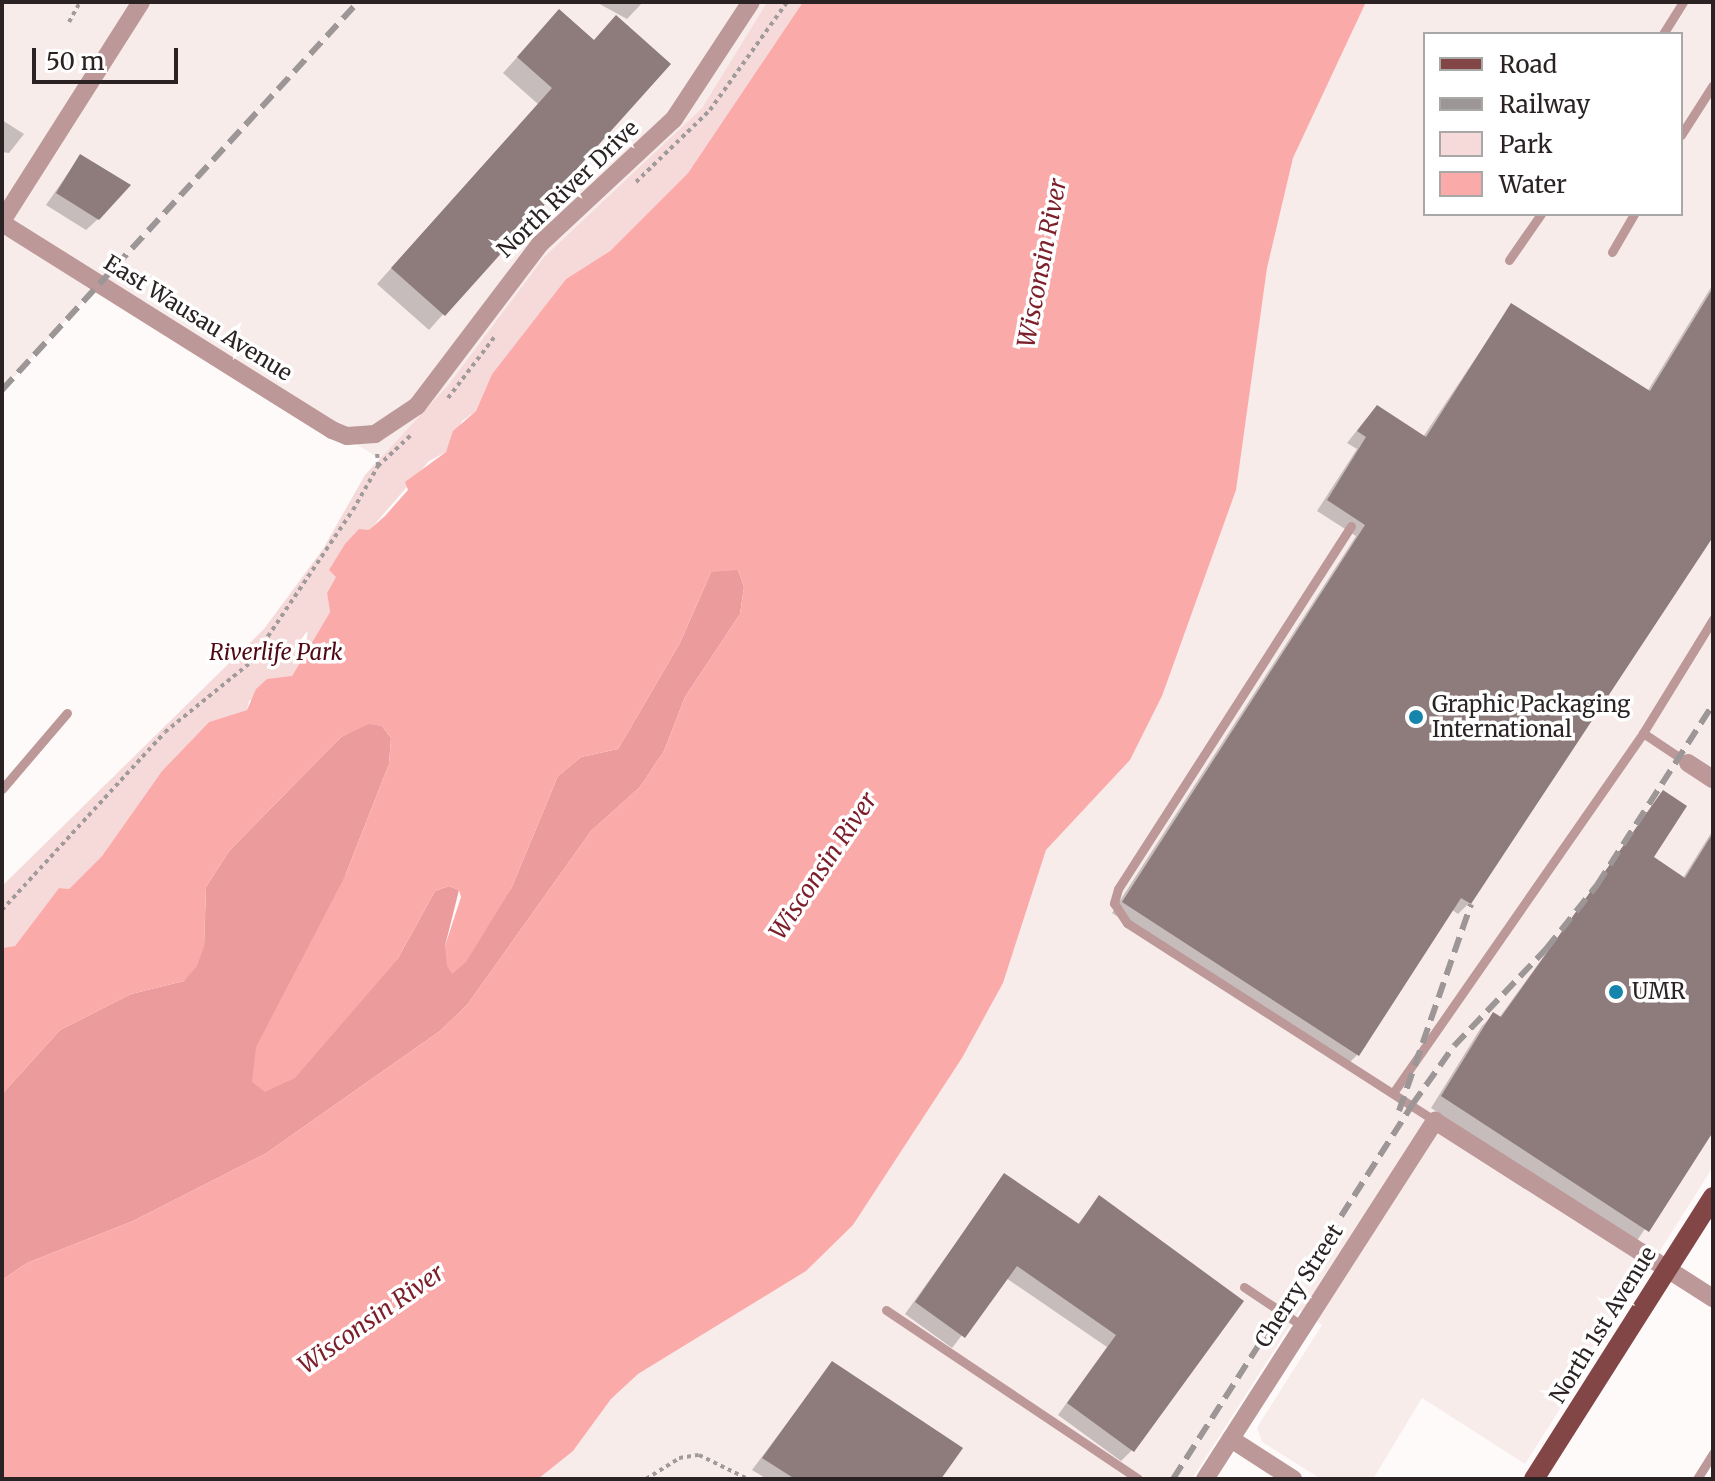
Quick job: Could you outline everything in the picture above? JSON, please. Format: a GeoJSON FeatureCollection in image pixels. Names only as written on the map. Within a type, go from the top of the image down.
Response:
{"type":"FeatureCollection","features":[{"type":"Feature","properties":{"kind":"main road","name":"North 1st Avenue"},"geometry":{"type":"LineString","coordinates":[[1534,1479],[1713,1197]]}},
{"type":"Feature","properties":{"kind":"street"},"geometry":{"type":"LineString","coordinates":[[2,222],[141,2]]}},
{"type":"Feature","properties":{"kind":"street","name":"North River Drive"},"geometry":{"type":"LineString","coordinates":[[375,434],[417,406],[540,244],[674,119],[751,2]]}},
{"type":"Feature","properties":{"kind":"street","name":"East Wausau Avenue"},"geometry":{"type":"LineString","coordinates":[[2,222],[332,430],[347,436],[375,434]]}},
{"type":"Feature","properties":{"kind":"street"},"geometry":{"type":"LineString","coordinates":[[1688,763],[1713,779]]}},
{"type":"Feature","properties":{"kind":"street"},"geometry":{"type":"LineString","coordinates":[[1435,1121],[1713,1298]]}},
{"type":"Feature","properties":{"kind":"street","name":"Cherry Street"},"geometry":{"type":"LineString","coordinates":[[1205,1479],[1301,1325],[1435,1121]]}},
{"type":"Feature","properties":{"kind":"street"},"geometry":{"type":"LineString","coordinates":[[1231,1439],[1293,1479]]}},
{"type":"Feature","properties":{"kind":"lane"},"geometry":{"type":"LineString","coordinates":[[1664,32],[1683,2]]}},
{"type":"Feature","properties":{"kind":"lane"},"geometry":{"type":"LineString","coordinates":[[1683,132],[1713,85]]}},
{"type":"Feature","properties":{"kind":"lane"},"geometry":{"type":"LineString","coordinates":[[1509,260],[1540,216]]}},
{"type":"Feature","properties":{"kind":"lane"},"geometry":{"type":"LineString","coordinates":[[1612,252],[1633,216]]}},
{"type":"Feature","properties":{"kind":"lane"},"geometry":{"type":"LineString","coordinates":[[1351,526],[1118,889],[1114,903],[1127,923],[1435,1121]]}},
{"type":"Feature","properties":{"kind":"lane"},"geometry":{"type":"LineString","coordinates":[[1393,1093],[1643,733],[1713,619]]}},
{"type":"Feature","properties":{"kind":"lane"},"geometry":{"type":"LineString","coordinates":[[2,789],[67,713]]}},
{"type":"Feature","properties":{"kind":"lane"},"geometry":{"type":"LineString","coordinates":[[1643,733],[1688,763]]}},
{"type":"Feature","properties":{"kind":"lane"},"geometry":{"type":"LineString","coordinates":[[1244,1287],[1301,1325]]}},
{"type":"Feature","properties":{"kind":"lane"},"geometry":{"type":"LineString","coordinates":[[886,1310],[1138,1479]]}},
{"type":"Feature","properties":{"kind":"lane"},"geometry":{"type":"LineString","coordinates":[[1697,1479],[1713,1453]]}},
{"type":"Feature","properties":{"kind":"path"},"geometry":{"type":"LineString","coordinates":[[632,185],[710,110],[787,2]]}},
{"type":"Feature","properties":{"kind":"path"},"geometry":{"type":"LineString","coordinates":[[69,22],[79,4]]}},
{"type":"Feature","properties":{"kind":"path"},"geometry":{"type":"LineString","coordinates":[[439,409],[501,329]]}},
{"type":"Feature","properties":{"kind":"path"},"geometry":{"type":"LineString","coordinates":[[2,910],[165,732],[250,663],[310,578],[378,466],[421,426]]}},
{"type":"Feature","properties":{"kind":"path"},"geometry":{"type":"LineString","coordinates":[[375,434],[378,466]]}},
{"type":"Feature","properties":{"kind":"path"},"geometry":{"type":"LineString","coordinates":[[646,1479],[679,1458],[699,1455],[748,1479]]}},
{"type":"Feature","properties":{"kind":"shaded area"},"geometry":{"type":"Polygon","coordinates":[[[2,2],[767,2],[702,108],[544,257],[449,384],[380,459],[99,284],[2,390],[2,2]]]}},
{"type":"Feature","properties":{"kind":"shaded area"},"geometry":{"type":"Polygon","coordinates":[[[1366,2],[1713,2],[1713,1167],[1525,1464],[1422,1398],[1373,1479],[1321,1479],[1262,1442],[1257,1428],[1322,1325],[1300,1310],[1192,1479],[538,1479],[573,1451],[611,1399],[638,1374],[806,1271],[853,1225],[962,1058],[1003,983],[1046,850],[1130,760],[1162,696],[1293,158],[1366,2]]]}},
{"type":"Feature","properties":{"kind":"shaded area"},"geometry":{"type":"Polygon","coordinates":[[[727,567],[738,570],[744,587],[740,614],[685,697],[664,751],[640,787],[591,831],[467,1005],[440,1031],[265,1154],[133,1221],[27,1263],[2,1280],[2,1094],[60,1030],[131,994],[184,981],[204,946],[206,887],[229,851],[341,737],[369,723],[382,726],[391,738],[389,764],[345,876],[397,960],[435,891],[449,886],[459,890],[445,946],[511,889],[558,776],[581,757],[618,749],[680,643],[711,572],[727,567]]]}},
{"type":"Feature","properties":{"kind":"green space","name":"Riverlife Park"},"geometry":{"type":"Polygon","coordinates":[[[767,2],[803,2],[688,173],[610,251],[566,279],[492,374],[476,411],[462,421],[446,452],[429,461],[369,531],[327,593],[330,612],[292,676],[249,701],[247,710],[209,722],[162,771],[102,856],[69,889],[59,888],[15,946],[2,948],[2,886],[264,629],[323,549],[365,475],[449,384],[544,257],[702,108],[767,2]]]}},
{"type":"Feature","properties":{"kind":"water","name":"Wisconsin River"},"geometry":{"type":"Polygon","coordinates":[[[803,2],[1366,2],[1293,158],[1267,268],[1236,490],[1162,696],[1130,760],[1046,850],[1003,983],[962,1058],[853,1225],[806,1271],[638,1374],[611,1399],[573,1451],[538,1479],[2,1479],[2,1280],[27,1263],[133,1221],[265,1154],[440,1031],[467,1005],[591,831],[640,787],[664,751],[685,697],[740,614],[744,587],[738,570],[711,572],[680,643],[618,749],[581,757],[558,776],[511,889],[466,962],[452,974],[447,966],[445,946],[461,897],[459,890],[449,886],[435,891],[397,960],[295,1078],[265,1092],[252,1082],[256,1047],[345,876],[389,764],[391,738],[382,726],[369,724],[341,737],[229,851],[206,887],[204,946],[197,966],[184,981],[131,994],[60,1030],[2,1094],[2,948],[15,946],[59,888],[69,889],[102,856],[162,771],[209,722],[247,710],[256,689],[267,679],[292,676],[330,612],[327,593],[336,577],[329,570],[345,544],[359,529],[369,530],[385,516],[408,490],[405,482],[446,452],[453,431],[476,411],[492,374],[566,279],[610,251],[688,173],[803,2]]]}},
{"type":"Feature","properties":{"kind":"building"},"geometry":{"type":"Polygon","coordinates":[[[559,9],[594,40],[616,15],[671,64],[445,316],[391,268],[552,88],[517,57],[559,9]]]}},
{"type":"Feature","properties":{"kind":"building"},"geometry":{"type":"Polygon","coordinates":[[[80,154],[131,185],[99,220],[56,193],[80,154]]]}},
{"type":"Feature","properties":{"kind":"building","name":"Graphic Packaging International"},"geometry":{"type":"Polygon","coordinates":[[[1713,288],[1713,537],[1471,904],[1461,898],[1359,1056],[1122,902],[1365,525],[1327,500],[1366,437],[1357,431],[1377,405],[1426,437],[1511,303],[1650,391],[1713,288]]]}},
{"type":"Feature","properties":{"kind":"building","name":"UMR"},"geometry":{"type":"Polygon","coordinates":[[[1663,790],[1687,806],[1654,857],[1685,878],[1713,833],[1713,1132],[1649,1232],[1441,1096],[1493,1012],[1501,1017],[1663,790]]]}},
{"type":"Feature","properties":{"kind":"building"},"geometry":{"type":"Polygon","coordinates":[[[1004,1173],[1079,1224],[1099,1195],[1244,1301],[1134,1452],[1067,1403],[1116,1335],[1017,1266],[965,1338],[915,1302],[1004,1173]]]}},
{"type":"Feature","properties":{"kind":"building"},"geometry":{"type":"Polygon","coordinates":[[[832,1361],[963,1448],[941,1479],[795,1479],[762,1458],[832,1361]]]}},
{"type":"Feature","properties":{"kind":"railway"},"geometry":{"type":"LineString","coordinates":[[2,390],[358,2]]}},
{"type":"Feature","properties":{"kind":"railway"},"geometry":{"type":"LineString","coordinates":[[1173,1479],[1412,1105],[1454,1046],[1546,949],[1597,885],[1713,704]]}},
{"type":"Feature","properties":{"kind":"railway"},"geometry":{"type":"LineString","coordinates":[[1399,1111],[1471,904]]}},
{"type":"Feature","properties":{"kind":"place","name":"Graphic Packaging International"},"geometry":{"type":"Point","coordinates":[1416,717]}},
{"type":"Feature","properties":{"kind":"place","name":"UMR"},"geometry":{"type":"Point","coordinates":[1616,992]}}]}
